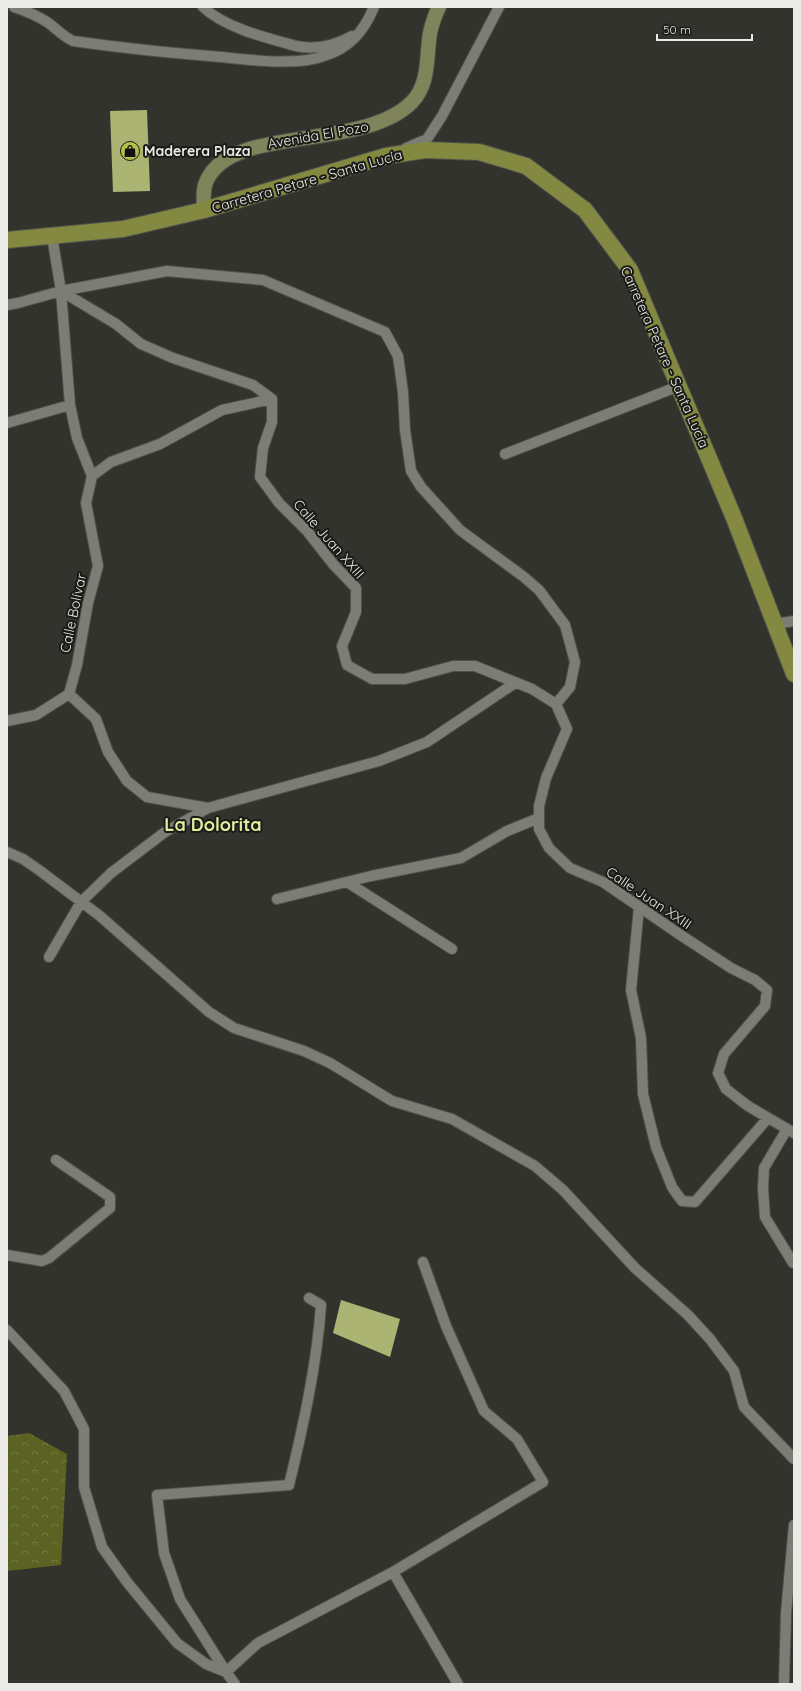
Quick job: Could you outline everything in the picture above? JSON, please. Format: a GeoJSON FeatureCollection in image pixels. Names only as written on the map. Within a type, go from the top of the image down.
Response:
{"type":"FeatureCollection","features":[{"type":"Feature","properties":{"kind":"main road","name":"Carretera Petare - Santa Lucía"},"geometry":{"type":"LineString","coordinates":[[7,240],[123,229],[204,210],[386,156],[425,150],[479,152],[526,166],[585,210],[630,270],[734,518],[794,674]]}},
{"type":"Feature","properties":{"kind":"street"},"geometry":{"type":"LineString","coordinates":[[14,7],[36,16],[66,38],[72,40],[165,52],[267,62],[323,57],[352,42],[364,28],[374,7]]}},
{"type":"Feature","properties":{"kind":"street"},"geometry":{"type":"LineString","coordinates":[[203,7],[216,17],[233,25],[268,38],[306,48],[336,43],[364,28]]}},
{"type":"Feature","properties":{"kind":"street","name":"Avenida El Pozo"},"geometry":{"type":"LineString","coordinates":[[204,210],[204,190],[207,180],[213,170],[228,158],[246,150],[271,143],[313,138],[370,126],[395,114],[411,102],[420,92],[425,79],[430,33],[439,7]]}},
{"type":"Feature","properties":{"kind":"street"},"geometry":{"type":"LineString","coordinates":[[386,156],[427,140],[442,116],[499,7]]}},
{"type":"Feature","properties":{"kind":"street"},"geometry":{"type":"LineString","coordinates":[[52,236],[61,291],[70,405],[77,438],[92,476],[111,462],[160,444],[222,410],[272,399]]}},
{"type":"Feature","properties":{"kind":"street"},"geometry":{"type":"LineString","coordinates":[[7,305],[18,304],[61,291],[167,271],[263,280],[384,332],[398,356],[403,392],[405,430],[411,470],[414,476],[421,487],[460,530],[524,577],[539,590],[565,625],[575,662],[570,687],[556,704]]}},
{"type":"Feature","properties":{"kind":"street"},"geometry":{"type":"LineString","coordinates":[[61,291],[116,324],[141,344],[173,358],[253,385],[272,399]]}},
{"type":"Feature","properties":{"kind":"street"},"geometry":{"type":"LineString","coordinates":[[505,454],[679,386]]}},
{"type":"Feature","properties":{"kind":"street","name":"Calle Juan XXIII"},"geometry":{"type":"LineString","coordinates":[[272,399],[272,422],[263,448],[260,477],[279,503],[307,531],[356,588],[356,612],[342,646],[347,665],[372,679],[405,679],[453,666],[475,666],[532,689],[556,704],[567,729],[546,778],[538,806],[539,830],[549,848],[570,868],[603,882],[700,948],[755,980],[767,990],[765,1006],[724,1054],[718,1074],[726,1089],[748,1106],[790,1131]]}},
{"type":"Feature","properties":{"kind":"street"},"geometry":{"type":"LineString","coordinates":[[7,423],[70,405]]}},
{"type":"Feature","properties":{"kind":"street","name":"Calle Bolívar"},"geometry":{"type":"LineString","coordinates":[[69,694],[88,603],[98,566],[86,503],[92,476]]}},
{"type":"Feature","properties":{"kind":"street"},"geometry":{"type":"LineString","coordinates":[[775,624],[794,621]]}},
{"type":"Feature","properties":{"kind":"street"},"geometry":{"type":"LineString","coordinates":[[49,957],[81,902],[112,874],[165,832],[208,808],[379,761],[427,742],[515,683]]}},
{"type":"Feature","properties":{"kind":"street"},"geometry":{"type":"LineString","coordinates":[[7,721],[36,715],[69,694],[96,719],[108,752],[127,781],[147,797],[208,808]]}},
{"type":"Feature","properties":{"kind":"street"},"geometry":{"type":"LineString","coordinates":[[277,899],[347,882],[461,858],[507,831],[539,818]]}},
{"type":"Feature","properties":{"kind":"street"},"geometry":{"type":"LineString","coordinates":[[7,852],[23,859],[81,902],[209,1012],[234,1028],[304,1051],[330,1063],[392,1101],[452,1119],[535,1166],[563,1190],[635,1268],[688,1315],[710,1339],[734,1371],[744,1407],[794,1459]]}},
{"type":"Feature","properties":{"kind":"street"},"geometry":{"type":"LineString","coordinates":[[347,882],[452,949]]}},
{"type":"Feature","properties":{"kind":"street"},"geometry":{"type":"LineString","coordinates":[[639,907],[631,990],[641,1038],[643,1094],[656,1147],[672,1187],[682,1202],[695,1202],[768,1118]]}},
{"type":"Feature","properties":{"kind":"street"},"geometry":{"type":"LineString","coordinates":[[790,1131],[764,1168],[763,1189],[765,1217],[793,1263]]}},
{"type":"Feature","properties":{"kind":"street"},"geometry":{"type":"LineString","coordinates":[[7,1255],[42,1261],[49,1258],[110,1208],[110,1197],[56,1160]]}},
{"type":"Feature","properties":{"kind":"street"},"geometry":{"type":"LineString","coordinates":[[226,1672],[258,1643],[393,1572],[543,1482],[517,1439],[484,1412],[446,1326],[423,1262]]}},
{"type":"Feature","properties":{"kind":"street"},"geometry":{"type":"LineString","coordinates":[[235,1684],[180,1599],[164,1553],[157,1495],[289,1485],[301,1436],[319,1337],[321,1305],[309,1298]]}},
{"type":"Feature","properties":{"kind":"street"},"geometry":{"type":"LineString","coordinates":[[7,1330],[64,1391],[84,1429],[84,1487],[102,1547],[127,1582],[177,1643],[206,1664],[226,1672]]}},
{"type":"Feature","properties":{"kind":"street"},"geometry":{"type":"LineString","coordinates":[[784,1684],[786,1613],[794,1525]]}},
{"type":"Feature","properties":{"kind":"street"},"geometry":{"type":"LineString","coordinates":[[393,1572],[458,1684]]}},
{"type":"Feature","properties":{"kind":"green space"},"geometry":{"type":"Polygon","coordinates":[[[29,1433],[67,1454],[61,1565],[7,1571],[7,1436],[29,1433]]]}},
{"type":"Feature","properties":{"kind":"building","name":"Maderera Plaza"},"geometry":{"type":"Polygon","coordinates":[[[147,110],[150,191],[113,192],[110,111],[147,110]]]}},
{"type":"Feature","properties":{"kind":"building"},"geometry":{"type":"Polygon","coordinates":[[[341,1300],[400,1319],[390,1357],[333,1333],[341,1300]]]}},
{"type":"Feature","properties":{"kind":"place","name":"Maderera Plaza"},"geometry":{"type":"Point","coordinates":[130,151]}},
{"type":"Feature","properties":{"kind":"district","name":"La Dolorita"},"geometry":{"type":"Point","coordinates":[213,825]}}]}
